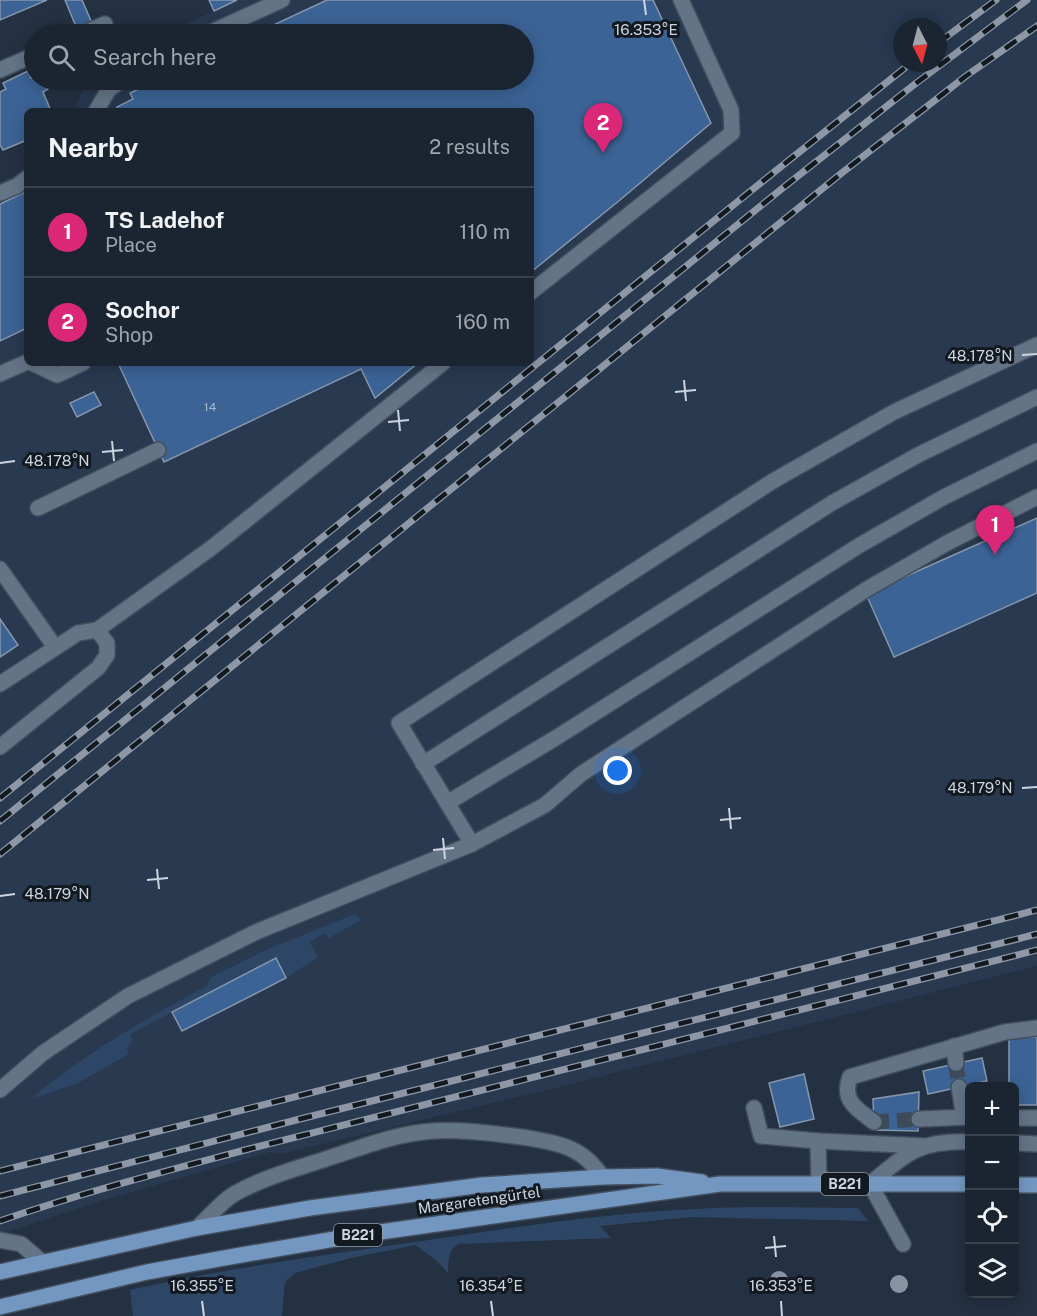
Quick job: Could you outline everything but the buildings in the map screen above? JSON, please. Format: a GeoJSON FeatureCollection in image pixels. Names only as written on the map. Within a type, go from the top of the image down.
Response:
{"type":"FeatureCollection","features":[{"type":"Feature","properties":{"kind":"main road","name":"B221"},"geometry":{"type":"LineString","coordinates":[[0,1272],[197,1228],[310,1208],[482,1185],[657,1176],[720,1184]]}},
{"type":"Feature","properties":{"kind":"main road","name":"Margaretengürtel"},"geometry":{"type":"LineString","coordinates":[[0,1307],[147,1272],[241,1254],[720,1184],[965,1184]]}},
{"type":"Feature","properties":{"kind":"main road"},"geometry":{"type":"LineString","coordinates":[[1019,1185],[1037,1185]]}},
{"type":"Feature","properties":{"kind":"lane"},"geometry":{"type":"LineString","coordinates":[[229,24],[282,0]]}},
{"type":"Feature","properties":{"kind":"lane"},"geometry":{"type":"LineString","coordinates":[[534,290],[732,133],[732,110],[681,0]]}},
{"type":"Feature","properties":{"kind":"lane"},"geometry":{"type":"LineString","coordinates":[[0,70],[24,59]]}},
{"type":"Feature","properties":{"kind":"lane"},"geometry":{"type":"LineString","coordinates":[[98,108],[108,90]]}},
{"type":"Feature","properties":{"kind":"lane"},"geometry":{"type":"LineString","coordinates":[[0,193],[24,180]]}},
{"type":"Feature","properties":{"kind":"lane"},"geometry":{"type":"LineString","coordinates":[[472,844],[399,723],[772,481],[894,412],[1037,345]]}},
{"type":"Feature","properties":{"kind":"lane"},"geometry":{"type":"LineString","coordinates":[[0,374],[24,363]]}},
{"type":"Feature","properties":{"kind":"lane"},"geometry":{"type":"LineString","coordinates":[[39,366],[57,375],[76,366]]}},
{"type":"Feature","properties":{"kind":"lane"},"geometry":{"type":"LineString","coordinates":[[0,684],[78,633],[97,630],[210,549],[438,366]]}},
{"type":"Feature","properties":{"kind":"lane"},"geometry":{"type":"LineString","coordinates":[[423,764],[832,503],[918,455],[1037,397]]}},
{"type":"Feature","properties":{"kind":"lane"},"geometry":{"type":"LineString","coordinates":[[38,508],[158,450]]}},
{"type":"Feature","properties":{"kind":"lane"},"geometry":{"type":"LineString","coordinates":[[447,803],[554,740],[860,545],[944,497],[1037,451]]}},
{"type":"Feature","properties":{"kind":"lane"},"geometry":{"type":"LineString","coordinates":[[0,1090],[43,1053],[128,996],[256,932],[472,844],[545,804],[580,774],[867,589],[947,543],[1037,497]]}},
{"type":"Feature","properties":{"kind":"lane"},"geometry":{"type":"LineString","coordinates":[[0,569],[55,647]]}},
{"type":"Feature","properties":{"kind":"lane"},"geometry":{"type":"LineString","coordinates":[[0,747],[98,668],[107,655],[107,643],[97,630]]}},
{"type":"Feature","properties":{"kind":"lane"},"geometry":{"type":"LineString","coordinates":[[874,1122],[851,1104],[846,1088],[850,1077],[1005,1032],[1037,1028]]}},
{"type":"Feature","properties":{"kind":"lane"},"geometry":{"type":"LineString","coordinates":[[954,1046],[956,1063]]}},
{"type":"Feature","properties":{"kind":"lane"},"geometry":{"type":"LineString","coordinates":[[959,1087],[965,1110]]}},
{"type":"Feature","properties":{"kind":"lane"},"geometry":{"type":"LineString","coordinates":[[754,1108],[761,1136],[819,1142],[925,1146]]}},
{"type":"Feature","properties":{"kind":"lane"},"geometry":{"type":"LineString","coordinates":[[919,1119],[965,1117]]}},
{"type":"Feature","properties":{"kind":"lane"},"geometry":{"type":"LineString","coordinates":[[1019,1118],[1037,1118]]}},
{"type":"Feature","properties":{"kind":"lane"},"geometry":{"type":"LineString","coordinates":[[197,1228],[231,1196],[253,1184],[406,1134],[456,1130],[548,1142],[571,1148],[588,1159],[603,1177]]}},
{"type":"Feature","properties":{"kind":"lane"},"geometry":{"type":"LineString","coordinates":[[903,1244],[870,1184],[906,1154],[942,1141],[965,1142]]}},
{"type":"Feature","properties":{"kind":"lane"},"geometry":{"type":"LineString","coordinates":[[819,1142],[819,1184]]}},
{"type":"Feature","properties":{"kind":"lane"},"geometry":{"type":"LineString","coordinates":[[1019,1143],[1037,1144]]}},
{"type":"Feature","properties":{"kind":"lane"},"geometry":{"type":"LineString","coordinates":[[0,1240],[21,1244],[42,1262]]}},
{"type":"Feature","properties":{"kind":"shaded area"},"geometry":{"type":"Polygon","coordinates":[[[237,0],[1037,0],[1037,966],[551,1089],[281,1154],[270,1152],[101,1201],[0,1234],[0,182],[24,168],[24,366],[534,366],[534,108],[76,108],[84,90],[534,90],[534,24],[185,24],[237,0]]]}},
{"type":"Feature","properties":{"kind":"shaded area"},"geometry":{"type":"Polygon","coordinates":[[[355,914],[361,920],[329,938],[325,933],[310,942],[318,957],[286,978],[276,958],[130,1034],[132,1040],[127,1049],[129,1054],[78,1083],[31,1099],[72,1067],[116,1038],[207,986],[211,977],[268,949],[355,914]]]}},
{"type":"Feature","properties":{"kind":"shaded area"},"geometry":{"type":"Polygon","coordinates":[[[858,1208],[868,1221],[691,1217],[600,1226],[611,1238],[459,1244],[452,1249],[448,1273],[436,1260],[415,1245],[351,1258],[295,1273],[285,1282],[282,1316],[133,1316],[130,1290],[317,1256],[628,1214],[695,1209],[858,1208]]]}},
{"type":"Feature","properties":{"kind":"tunnel"},"geometry":{"type":"LineString","coordinates":[[956,1063],[959,1087]]}},
{"type":"Feature","properties":{"kind":"tunnel"},"geometry":{"type":"LineString","coordinates":[[874,1122],[919,1119]]}},
{"type":"Feature","properties":{"kind":"railway"},"geometry":{"type":"LineString","coordinates":[[947,36],[996,0]]}},
{"type":"Feature","properties":{"kind":"railway"},"geometry":{"type":"LineString","coordinates":[[0,821],[784,187],[1027,0]]}},
{"type":"Feature","properties":{"kind":"railway"},"geometry":{"type":"LineString","coordinates":[[0,854],[843,172],[966,76],[1037,26]]}},
{"type":"Feature","properties":{"kind":"railway"},"geometry":{"type":"LineString","coordinates":[[0,798],[900,72]]}},
{"type":"Feature","properties":{"kind":"railway"},"geometry":{"type":"LineString","coordinates":[[0,1171],[1037,910]]}},
{"type":"Feature","properties":{"kind":"railway"},"geometry":{"type":"LineString","coordinates":[[0,1196],[1037,934]]}},
{"type":"Feature","properties":{"kind":"railway"},"geometry":{"type":"LineString","coordinates":[[0,1221],[91,1192],[245,1150],[1037,950]]}},
{"type":"Feature","properties":{"kind":"place","name":"Sochor"},"geometry":{"type":"Point","coordinates":[603,153]}},
{"type":"Feature","properties":{"kind":"place","name":"TS Ladehof"},"geometry":{"type":"Point","coordinates":[995,555]}}]}
